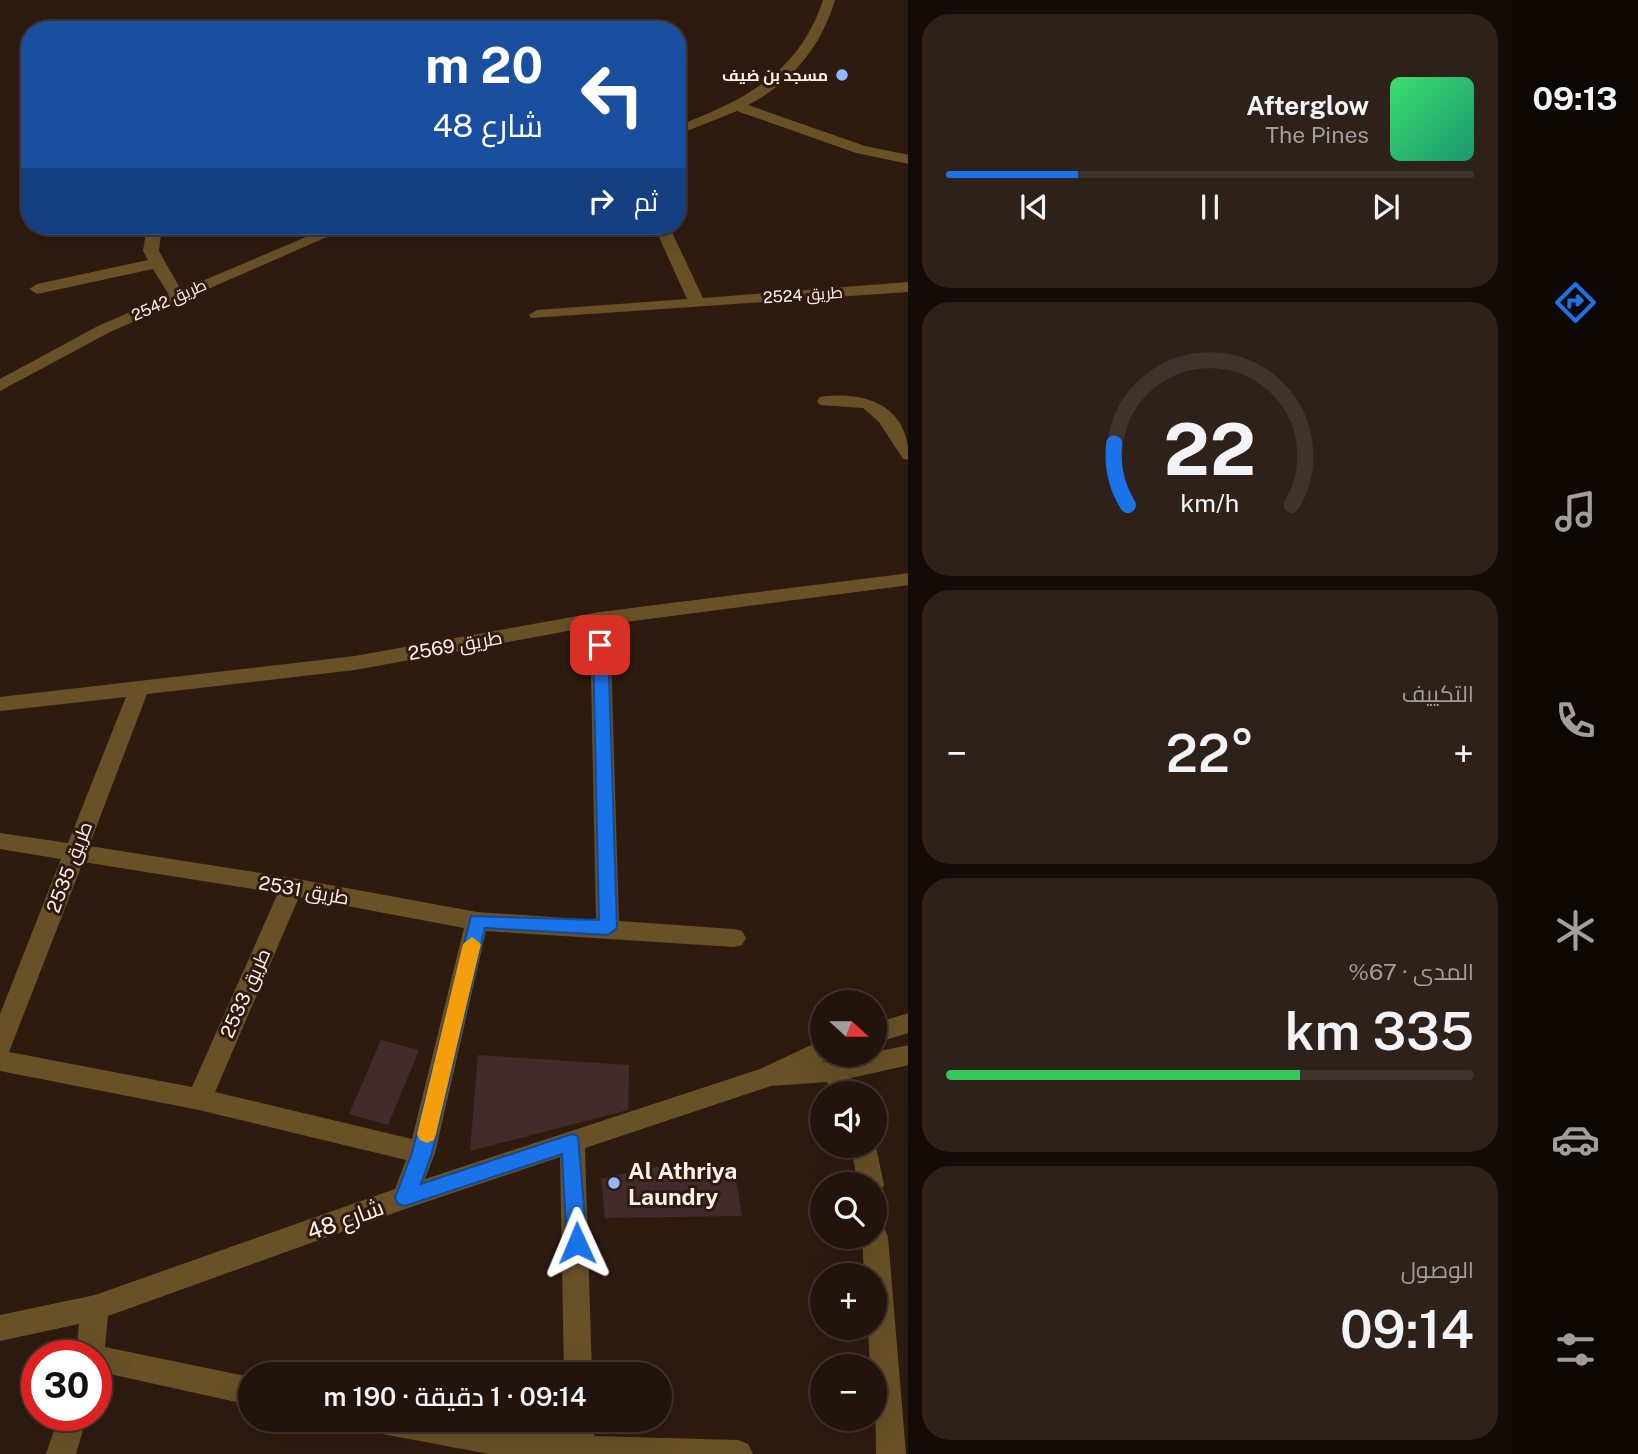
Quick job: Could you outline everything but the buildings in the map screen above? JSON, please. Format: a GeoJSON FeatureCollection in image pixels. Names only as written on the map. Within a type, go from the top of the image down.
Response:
{"type":"FeatureCollection","features":[{"type":"Feature","properties":{"kind":"street"},"geometry":{"type":"LineString","coordinates":[[686,128],[740,107],[760,95],[791,68],[816,37],[829,0]]}},
{"type":"Feature","properties":{"kind":"street"},"geometry":{"type":"LineString","coordinates":[[740,107],[861,150],[908,160]]}},
{"type":"Feature","properties":{"kind":"street"},"geometry":{"type":"LineString","coordinates":[[152,235],[150,245],[157,263],[177,296]]}},
{"type":"Feature","properties":{"kind":"street","name":"طريق 2542"},"geometry":{"type":"LineString","coordinates":[[0,386],[104,329],[317,235]]}},
{"type":"Feature","properties":{"kind":"street"},"geometry":{"type":"LineString","coordinates":[[665,235],[697,303]]}},
{"type":"Feature","properties":{"kind":"street"},"geometry":{"type":"LineString","coordinates":[[37,289],[157,263]]}},
{"type":"Feature","properties":{"kind":"street","name":"طريق 2524"},"geometry":{"type":"LineString","coordinates":[[537,315],[908,287]]}},
{"type":"Feature","properties":{"kind":"street"},"geometry":{"type":"LineString","coordinates":[[826,401],[859,399],[878,407],[908,455]]}},
{"type":"Feature","properties":{"kind":"street","name":"طريق 2569"},"geometry":{"type":"LineString","coordinates":[[0,704],[355,663],[600,619],[908,579]]}},
{"type":"Feature","properties":{"kind":"street"},"geometry":{"type":"LineString","coordinates":[[600,619],[608,928]]}},
{"type":"Feature","properties":{"kind":"street","name":"طريق 2535"},"geometry":{"type":"LineString","coordinates":[[0,1045],[139,689]]}},
{"type":"Feature","properties":{"kind":"street","name":"طريق 2531"},"geometry":{"type":"LineString","coordinates":[[0,841],[292,887],[477,921],[734,938]]}},
{"type":"Feature","properties":{"kind":"street","name":"طريق 2533"},"geometry":{"type":"LineString","coordinates":[[199,1099],[292,887]]}},
{"type":"Feature","properties":{"kind":"street"},"geometry":{"type":"LineString","coordinates":[[405,1198],[422,1153],[477,921]]}},
{"type":"Feature","properties":{"kind":"street"},"geometry":{"type":"LineString","coordinates":[[887,1029],[908,1023]]}},
{"type":"Feature","properties":{"kind":"street","name":"شارع 48"},"geometry":{"type":"LineString","coordinates":[[0,1328],[95,1308],[405,1198],[768,1077],[834,1072],[908,1055]]}},
{"type":"Feature","properties":{"kind":"street"},"geometry":{"type":"LineString","coordinates":[[0,1060],[199,1099],[422,1153]]}},
{"type":"Feature","properties":{"kind":"street"},"geometry":{"type":"LineString","coordinates":[[572,1142],[576,1191],[578,1362]]}},
{"type":"Feature","properties":{"kind":"street"},"geometry":{"type":"LineString","coordinates":[[876,1249],[891,1454]]}},
{"type":"Feature","properties":{"kind":"street"},"geometry":{"type":"LineString","coordinates":[[91,1340],[95,1308]]}},
{"type":"Feature","properties":{"kind":"street"},"geometry":{"type":"LineString","coordinates":[[112,1361],[238,1388]]}},
{"type":"Feature","properties":{"kind":"street"},"geometry":{"type":"LineString","coordinates":[[61,1454],[68,1431]]}},
{"type":"Feature","properties":{"kind":"street"},"geometry":{"type":"LineString","coordinates":[[447,1432],[579,1452],[738,1454]]}},
{"type":"Feature","properties":{"kind":"street"},"geometry":{"type":"LineString","coordinates":[[579,1432],[579,1452]]}},
{"type":"Feature","properties":{"kind":"slow traffic"},"geometry":{"type":"LineString","coordinates":[[427,1134],[472,944]]}},
{"type":"Feature","properties":{"kind":"place","name":"مسجد بن ضيف"},"geometry":{"type":"Point","coordinates":[842,75]}},
{"type":"Feature","properties":{"kind":"place","name":"Al Athriya Laundry"},"geometry":{"type":"Point","coordinates":[614,1183]}},
{"type":"Feature","properties":{"kind":"route"},"geometry":{"type":"LineString","coordinates":[[577,1243],[572,1142],[405,1198],[422,1153],[477,921],[608,928],[600,645]]}}]}
